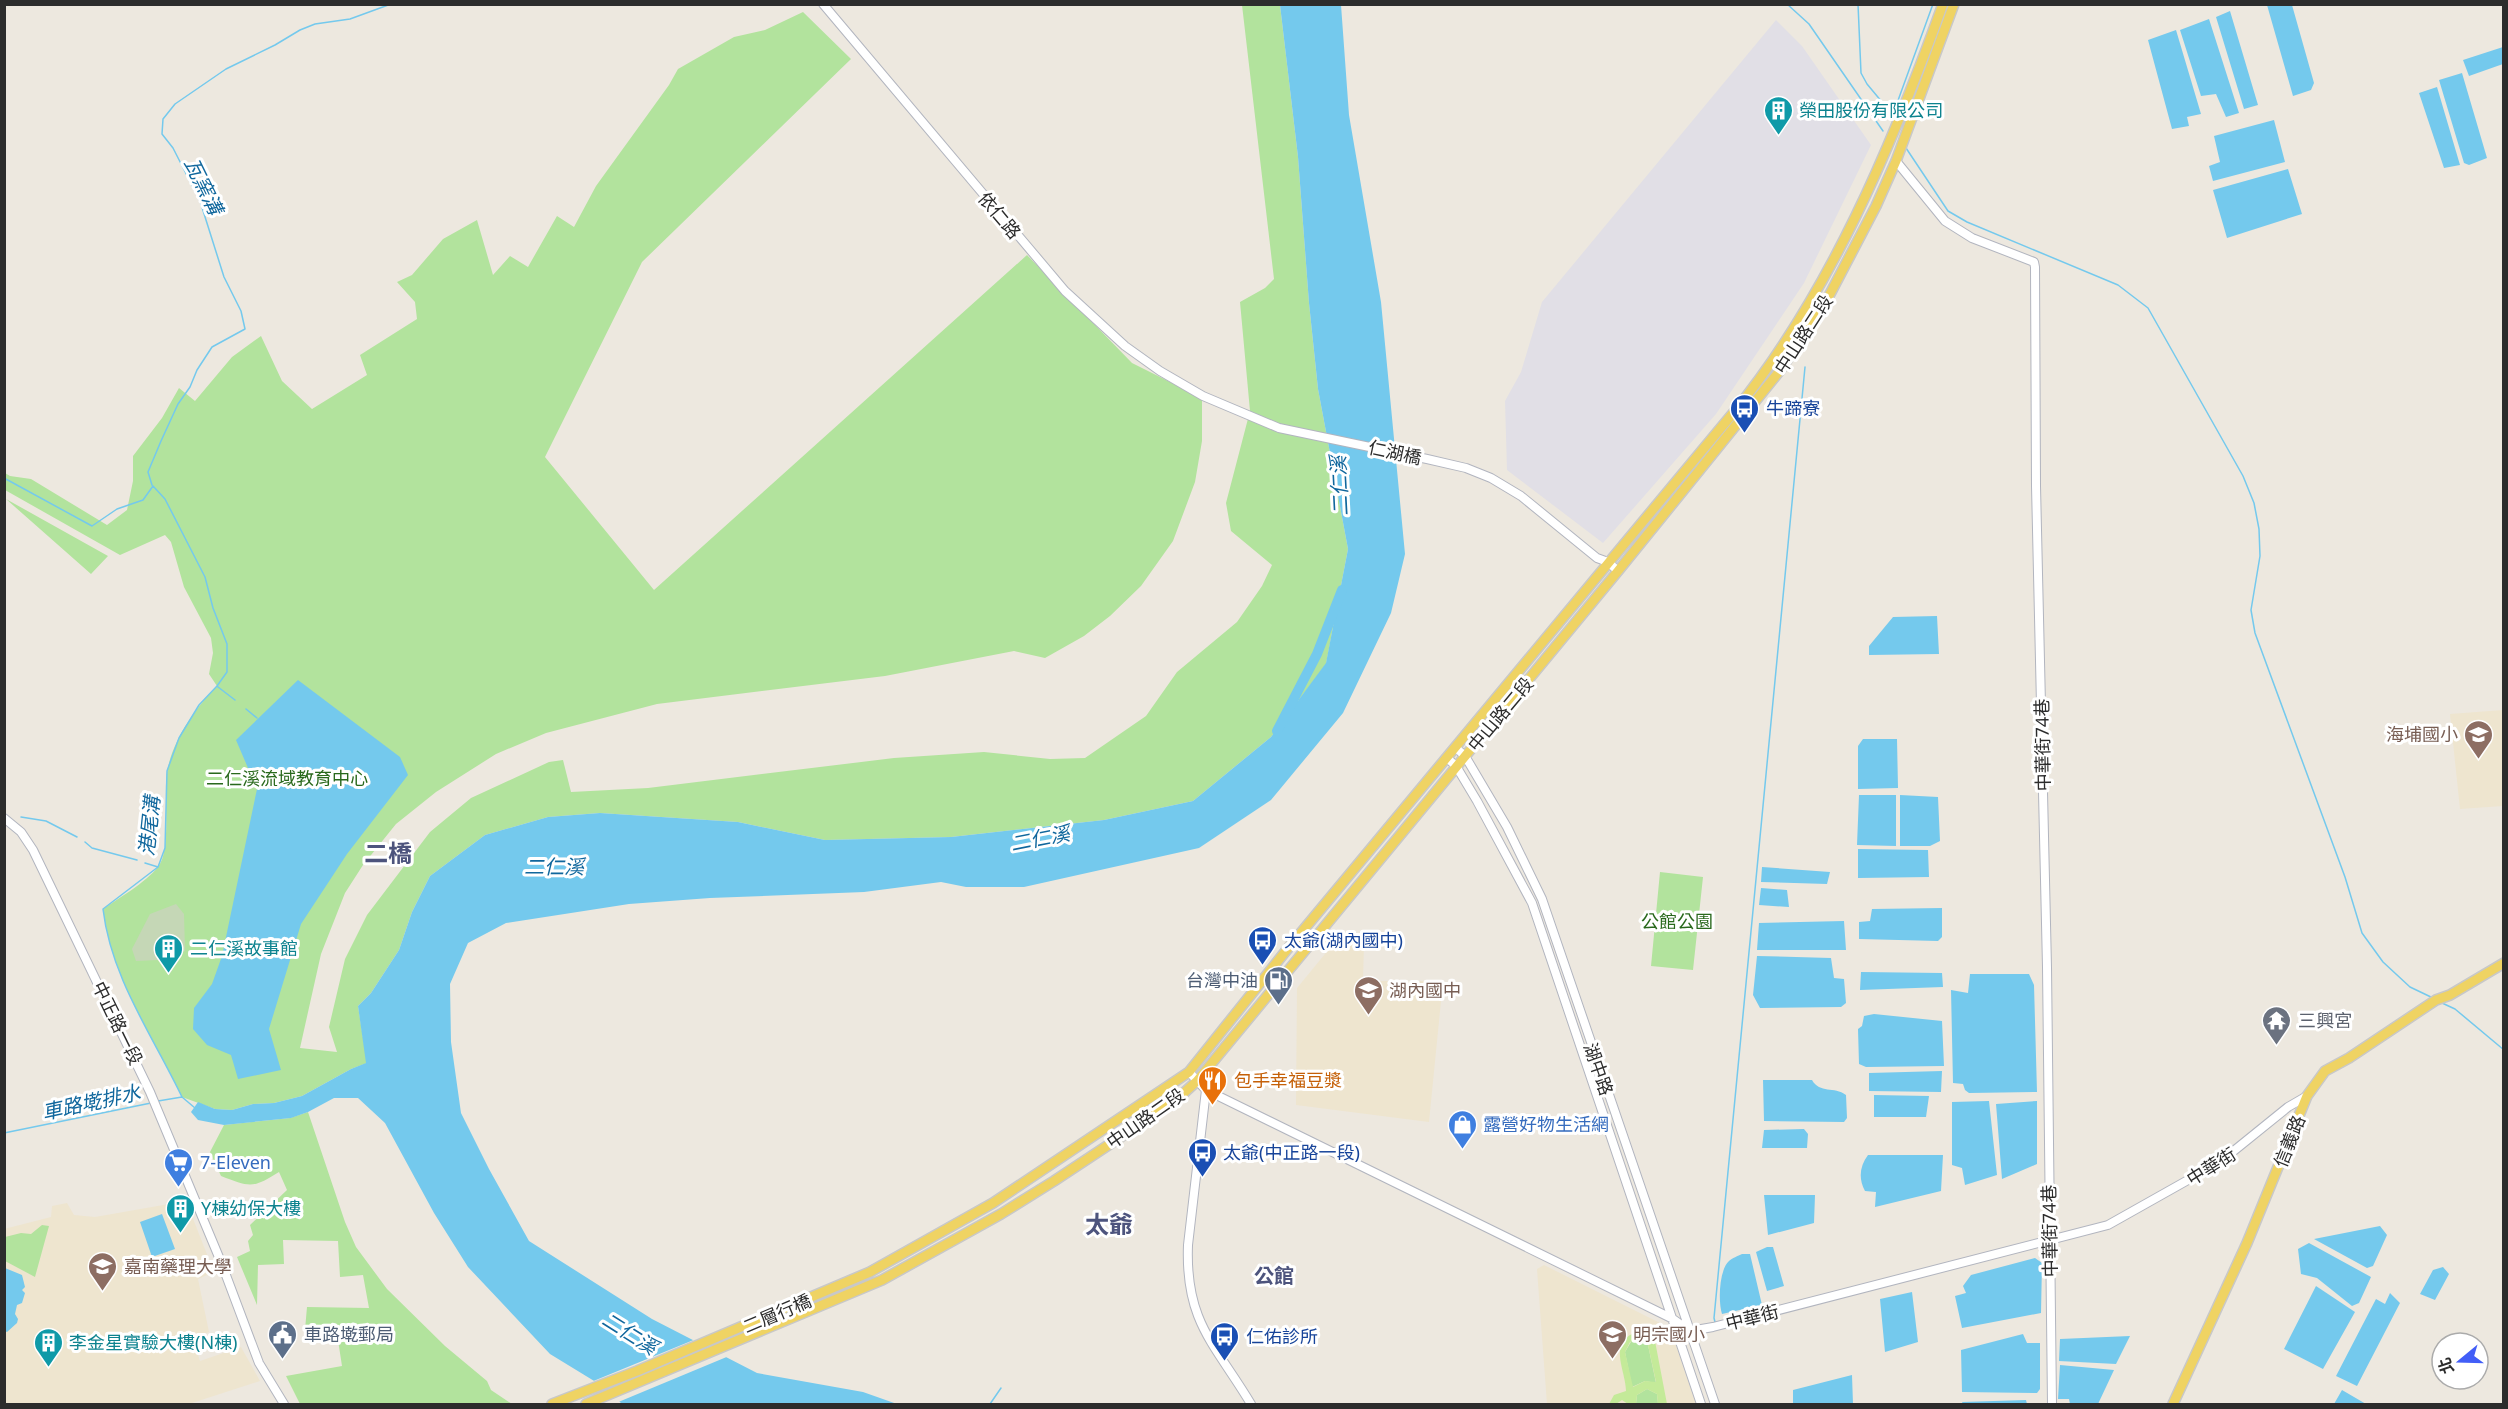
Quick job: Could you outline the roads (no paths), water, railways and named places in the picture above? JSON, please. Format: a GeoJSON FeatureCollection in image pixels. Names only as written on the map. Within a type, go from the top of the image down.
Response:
{"type":"FeatureCollection","features":[{"type":"Feature","properties":{"kind":"main road","name":"中山路二段"},"geometry":{"type":"LineString","coordinates":[[993,1203],[1189,1072],[1226,1024],[1742,402],[1775,357],[1818,290],[1848,231],[1896,126],[1943,4]]}},
{"type":"Feature","properties":{"kind":"main road","name":"中山路二段"},"geometry":{"type":"LineString","coordinates":[[1001,1214],[1131,1131],[1175,1101],[1197,1081],[1618,571],[1782,368],[1830,294],[1871,215],[1897,157],[1954,4]]}},
{"type":"Feature","properties":{"kind":"main road","name":"信義路"},"geometry":{"type":"LineString","coordinates":[[2173,1404],[2247,1243],[2307,1096],[2325,1071],[2349,1058],[2434,1001],[2504,963]]}},
{"type":"Feature","properties":{"kind":"main road","name":"二層行橋"},"geometry":{"type":"LineString","coordinates":[[552,1404],[637,1371],[870,1272],[993,1203]]}},
{"type":"Feature","properties":{"kind":"main road","name":"二層行橋"},"geometry":{"type":"LineString","coordinates":[[586,1404],[882,1280],[1001,1214]]}},
{"type":"Feature","properties":{"kind":"street","name":"依仁路"},"geometry":{"type":"LineString","coordinates":[[823,4],[1065,291],[1125,346],[1160,371],[1205,396]]}},
{"type":"Feature","properties":{"kind":"street","name":"中華街74巷"},"geometry":{"type":"LineString","coordinates":[[1897,157],[1945,220],[1972,238],[2034,262],[2035,267],[2036,486],[2052,1404]]}},
{"type":"Feature","properties":{"kind":"street","name":"仁湖橋"},"geometry":{"type":"LineString","coordinates":[[1205,396],[1279,428],[1466,468],[1504,484],[1597,558],[1608,562],[1618,571]]}},
{"type":"Feature","properties":{"kind":"street","name":"湖中路"},"geometry":{"type":"LineString","coordinates":[[1456,748],[1465,756],[1507,827],[1542,899],[1715,1404]]}},
{"type":"Feature","properties":{"kind":"street","name":"湖中路"},"geometry":{"type":"LineString","coordinates":[[1447,758],[1456,766],[1532,903],[1701,1404]]}},
{"type":"Feature","properties":{"kind":"street","name":"中正路一段"},"geometry":{"type":"LineString","coordinates":[[4,818],[21,832],[33,850],[150,1092],[233,1291],[254,1352],[284,1404]]}},
{"type":"Feature","properties":{"kind":"street"},"geometry":{"type":"LineString","coordinates":[[1189,1072],[1206,1090],[1672,1319],[1690,1331]]}},
{"type":"Feature","properties":{"kind":"street"},"geometry":{"type":"LineString","coordinates":[[1206,1090],[1188,1245],[1187,1263],[1192,1300],[1208,1341],[1251,1404]]}},
{"type":"Feature","properties":{"kind":"street","name":"中華街"},"geometry":{"type":"LineString","coordinates":[[1690,1331],[2108,1225],[2195,1177],[2242,1147],[2288,1107],[2307,1096]]}},
{"type":"Feature","properties":{"kind":"water","name":"二仁溪"},"geometry":{"type":"Polygon","coordinates":[[[1280,5],[1341,5],[1349,115],[1381,302],[1405,554],[1391,613],[1343,713],[1271,800],[1199,848],[1024,887],[966,887],[941,882],[864,892],[710,898],[629,904],[506,923],[468,943],[450,984],[451,1042],[461,1113],[529,1241],[652,1319],[757,1373],[863,1392],[897,1404],[622,1404],[604,1387],[550,1354],[468,1267],[434,1213],[385,1123],[358,1098],[334,1098],[291,1118],[224,1125],[198,1120],[191,1112],[198,1102],[215,1109],[232,1110],[253,1104],[274,1103],[302,1096],[366,1063],[358,1006],[371,993],[399,950],[412,912],[430,876],[485,835],[548,817],[600,813],[738,822],[825,840],[951,837],[1104,820],[1193,801],[1271,737],[1326,663],[1348,549],[1318,389],[1298,157],[1280,5]]]}},
{"type":"Feature","properties":{"kind":"water"},"geometry":{"type":"Polygon","coordinates":[[[2267,5],[2292,5],[2314,83],[2311,90],[2293,96],[2267,5]]]}},
{"type":"Feature","properties":{"kind":"water"},"geometry":{"type":"Polygon","coordinates":[[[2230,11],[2258,105],[2244,109],[2216,17],[2230,11]]]}},
{"type":"Feature","properties":{"kind":"water"},"geometry":{"type":"Polygon","coordinates":[[[2209,19],[2239,113],[2226,117],[2216,94],[2201,96],[2180,30],[2209,19]]]}},
{"type":"Feature","properties":{"kind":"water"},"geometry":{"type":"Polygon","coordinates":[[[2176,30],[2201,114],[2187,117],[2189,126],[2172,129],[2148,40],[2176,30]]]}},
{"type":"Feature","properties":{"kind":"water"},"geometry":{"type":"Polygon","coordinates":[[[2503,47],[2503,64],[2469,76],[2463,60],[2503,47]]]}},
{"type":"Feature","properties":{"kind":"water"},"geometry":{"type":"Polygon","coordinates":[[[2462,73],[2487,158],[2469,165],[2464,163],[2439,80],[2462,73]]]}},
{"type":"Feature","properties":{"kind":"water"},"geometry":{"type":"Polygon","coordinates":[[[2437,87],[2460,165],[2444,168],[2419,93],[2437,87]]]}},
{"type":"Feature","properties":{"kind":"water"},"geometry":{"type":"Polygon","coordinates":[[[2274,120],[2285,162],[2213,181],[2209,166],[2220,162],[2214,136],[2274,120]]]}},
{"type":"Feature","properties":{"kind":"water"},"geometry":{"type":"Polygon","coordinates":[[[2288,169],[2302,214],[2227,238],[2213,190],[2288,169]]]}},
{"type":"Feature","properties":{"kind":"water"},"geometry":{"type":"Polygon","coordinates":[[[1937,616],[1939,654],[1869,655],[1869,646],[1893,617],[1937,616]]]}},
{"type":"Feature","properties":{"kind":"water"},"geometry":{"type":"Polygon","coordinates":[[[298,680],[400,757],[408,775],[347,854],[301,924],[269,1029],[281,1070],[238,1079],[231,1055],[207,1045],[193,1029],[194,1008],[212,984],[222,956],[257,789],[236,740],[298,680]]]}},
{"type":"Feature","properties":{"kind":"water"},"geometry":{"type":"Polygon","coordinates":[[[1863,739],[1897,739],[1898,788],[1858,789],[1858,746],[1863,739]]]}},
{"type":"Feature","properties":{"kind":"water"},"geometry":{"type":"Polygon","coordinates":[[[1859,795],[1896,795],[1896,846],[1857,845],[1859,795]]]}},
{"type":"Feature","properties":{"kind":"water"},"geometry":{"type":"Polygon","coordinates":[[[1900,795],[1938,797],[1940,841],[1930,846],[1900,846],[1900,795]]]}},
{"type":"Feature","properties":{"kind":"water"},"geometry":{"type":"Polygon","coordinates":[[[1858,849],[1928,850],[1929,877],[1858,878],[1858,849]]]}},
{"type":"Feature","properties":{"kind":"water"},"geometry":{"type":"Polygon","coordinates":[[[1762,867],[1830,872],[1827,884],[1761,882],[1762,867]]]}},
{"type":"Feature","properties":{"kind":"water"},"geometry":{"type":"Polygon","coordinates":[[[1761,888],[1787,890],[1789,907],[1759,905],[1761,888]]]}},
{"type":"Feature","properties":{"kind":"water"},"geometry":{"type":"Polygon","coordinates":[[[1942,908],[1942,937],[1938,941],[1859,939],[1859,922],[1870,921],[1872,909],[1942,908]]]}},
{"type":"Feature","properties":{"kind":"water"},"geometry":{"type":"Polygon","coordinates":[[[1844,921],[1846,950],[1757,950],[1759,923],[1844,921]]]}},
{"type":"Feature","properties":{"kind":"water"},"geometry":{"type":"Polygon","coordinates":[[[1757,956],[1831,958],[1834,978],[1844,979],[1846,1003],[1841,1007],[1760,1008],[1753,995],[1757,956]]]}},
{"type":"Feature","properties":{"kind":"water"},"geometry":{"type":"Polygon","coordinates":[[[1861,972],[1942,973],[1943,987],[1860,990],[1861,972]]]}},
{"type":"Feature","properties":{"kind":"water"},"geometry":{"type":"Polygon","coordinates":[[[1970,974],[2029,974],[2034,985],[2037,1092],[1969,1093],[1963,1084],[1953,1083],[1951,990],[1968,993],[1970,974]]]}},
{"type":"Feature","properties":{"kind":"water"},"geometry":{"type":"Polygon","coordinates":[[[1874,1014],[1942,1021],[1944,1066],[1866,1067],[1859,1064],[1858,1029],[1862,1026],[1864,1016],[1874,1014]]]}},
{"type":"Feature","properties":{"kind":"water"},"geometry":{"type":"Polygon","coordinates":[[[1942,1071],[1941,1092],[1869,1091],[1869,1073],[1942,1071]]]}},
{"type":"Feature","properties":{"kind":"water"},"geometry":{"type":"Polygon","coordinates":[[[1763,1080],[1812,1080],[1823,1089],[1841,1092],[1846,1095],[1847,1118],[1844,1122],[1764,1121],[1763,1080]]]}},
{"type":"Feature","properties":{"kind":"water"},"geometry":{"type":"Polygon","coordinates":[[[1874,1095],[1929,1096],[1926,1117],[1874,1117],[1874,1095]]]}},
{"type":"Feature","properties":{"kind":"water"},"geometry":{"type":"Polygon","coordinates":[[[1989,1101],[1997,1175],[1965,1185],[1962,1168],[1952,1165],[1952,1102],[1989,1101]]]}},
{"type":"Feature","properties":{"kind":"water"},"geometry":{"type":"Polygon","coordinates":[[[2037,1101],[2037,1164],[2002,1179],[1996,1104],[2037,1101]]]}},
{"type":"Feature","properties":{"kind":"water"},"geometry":{"type":"Polygon","coordinates":[[[1804,1129],[1808,1134],[1807,1148],[1762,1148],[1764,1130],[1804,1129]]]}},
{"type":"Feature","properties":{"kind":"water"},"geometry":{"type":"Polygon","coordinates":[[[1868,1155],[1943,1155],[1941,1191],[1875,1207],[1876,1192],[1865,1191],[1861,1177],[1863,1163],[1868,1155]]]}},
{"type":"Feature","properties":{"kind":"water"},"geometry":{"type":"Polygon","coordinates":[[[1764,1195],[1815,1195],[1814,1223],[1768,1235],[1764,1195]]]}},
{"type":"Feature","properties":{"kind":"water"},"geometry":{"type":"Polygon","coordinates":[[[162,1214],[175,1249],[152,1257],[140,1222],[162,1214]]]}},
{"type":"Feature","properties":{"kind":"water"},"geometry":{"type":"Polygon","coordinates":[[[2380,1226],[2387,1235],[2373,1266],[2367,1268],[2314,1239],[2380,1226]]]}},
{"type":"Feature","properties":{"kind":"water"},"geometry":{"type":"Polygon","coordinates":[[[2309,1243],[2371,1277],[2359,1303],[2352,1306],[2317,1278],[2301,1274],[2298,1249],[2309,1243]]]}},
{"type":"Feature","properties":{"kind":"water"},"geometry":{"type":"Polygon","coordinates":[[[1773,1247],[1784,1286],[1767,1291],[1756,1252],[1773,1247]]]}},
{"type":"Feature","properties":{"kind":"water"},"geometry":{"type":"Polygon","coordinates":[[[1742,1254],[1750,1254],[1762,1305],[1722,1314],[1720,1294],[1723,1271],[1729,1261],[1742,1254]]]}},
{"type":"Feature","properties":{"kind":"water"},"geometry":{"type":"Polygon","coordinates":[[[2035,1258],[2042,1263],[2041,1313],[1962,1328],[1955,1296],[1966,1293],[1963,1286],[1971,1275],[2035,1258]]]}},
{"type":"Feature","properties":{"kind":"water"},"geometry":{"type":"Polygon","coordinates":[[[2443,1267],[2449,1274],[2435,1300],[2420,1294],[2433,1270],[2443,1267]]]}},
{"type":"Feature","properties":{"kind":"water"},"geometry":{"type":"Polygon","coordinates":[[[5,1268],[22,1275],[25,1287],[22,1290],[25,1293],[22,1303],[17,1305],[15,1314],[18,1319],[17,1323],[7,1332],[4,1331],[5,1268]]]}},
{"type":"Feature","properties":{"kind":"water"},"geometry":{"type":"Polygon","coordinates":[[[2316,1286],[2355,1312],[2323,1369],[2284,1349],[2316,1286]]]}},
{"type":"Feature","properties":{"kind":"water"},"geometry":{"type":"Polygon","coordinates":[[[1912,1292],[1918,1342],[1885,1352],[1880,1299],[1912,1292]]]}},
{"type":"Feature","properties":{"kind":"water"},"geometry":{"type":"Polygon","coordinates":[[[2390,1293],[2400,1303],[2357,1386],[2336,1376],[2376,1299],[2385,1304],[2390,1293]]]}},
{"type":"Feature","properties":{"kind":"water"},"geometry":{"type":"Polygon","coordinates":[[[2023,1334],[2027,1343],[2040,1343],[2040,1389],[2037,1393],[1962,1392],[1961,1350],[2023,1334]]]}},
{"type":"Feature","properties":{"kind":"water"},"geometry":{"type":"Polygon","coordinates":[[[2130,1336],[2116,1364],[2059,1361],[2060,1339],[2130,1336]]]}},
{"type":"Feature","properties":{"kind":"water"},"geometry":{"type":"Polygon","coordinates":[[[2060,1365],[2114,1370],[2098,1404],[2070,1404],[2069,1399],[2058,1399],[2060,1365]]]}},
{"type":"Feature","properties":{"kind":"water"},"geometry":{"type":"Polygon","coordinates":[[[1852,1375],[1853,1404],[1793,1404],[1793,1390],[1852,1375]]]}},
{"type":"Feature","properties":{"kind":"water"},"geometry":{"type":"Polygon","coordinates":[[[2342,1390],[2366,1404],[2334,1404],[2342,1390]]]}},
{"type":"Feature","properties":{"kind":"water"},"geometry":{"type":"Polygon","coordinates":[[[2026,1400],[2027,1404],[1963,1404],[1962,1402],[2026,1400]]]}},
{"type":"Feature","properties":{"kind":"waterway","name":"瓦窯溝"},"geometry":{"type":"LineString","coordinates":[[152,485],[148,472],[178,404],[190,387],[197,370],[212,347],[245,329],[241,311],[224,277],[200,201],[173,148],[162,134],[163,119],[175,104],[226,69],[300,30],[315,24],[350,19],[391,4]]}},
{"type":"Feature","properties":{"kind":"waterway"},"geometry":{"type":"LineString","coordinates":[[1787,4],[1809,24],[1883,131]]}},
{"type":"Feature","properties":{"kind":"waterway"},"geometry":{"type":"LineString","coordinates":[[1858,4],[1861,73],[1887,108]]}},
{"type":"Feature","properties":{"kind":"waterway"},"geometry":{"type":"LineString","coordinates":[[1896,106],[1933,4]]}},
{"type":"Feature","properties":{"kind":"waterway"},"geometry":{"type":"LineString","coordinates":[[1906,148],[1948,211],[1967,222],[2118,285],[2148,308],[2243,476],[2254,503],[2259,529],[2260,556],[2251,610],[2255,633],[2345,877],[2362,933],[2383,962],[2410,987],[2433,998]]}},
{"type":"Feature","properties":{"kind":"waterway"},"geometry":{"type":"LineString","coordinates":[[1715,1322],[1805,367]]}},
{"type":"Feature","properties":{"kind":"waterway","name":"港尾溝"},"geometry":{"type":"LineString","coordinates":[[4,478],[92,526],[117,509],[143,500],[153,486],[165,499],[205,577],[213,608],[227,644],[227,672],[199,705],[179,738],[167,771],[165,848],[158,867],[103,909],[115,959],[124,983],[182,1097],[195,1108]]}},
{"type":"Feature","properties":{"kind":"waterway","name":"二仁溪"},"geometry":{"type":"LineString","coordinates":[[1277,731],[1317,654],[1342,590]]}},
{"type":"Feature","properties":{"kind":"waterway"},"geometry":{"type":"LineString","coordinates":[[218,687],[235,700]]}},
{"type":"Feature","properties":{"kind":"waterway"},"geometry":{"type":"LineString","coordinates":[[246,709],[257,718]]}},
{"type":"Feature","properties":{"kind":"waterway"},"geometry":{"type":"LineString","coordinates":[[21,817],[46,821],[77,837]]}},
{"type":"Feature","properties":{"kind":"waterway"},"geometry":{"type":"LineString","coordinates":[[85,842],[92,848],[137,860]]}},
{"type":"Feature","properties":{"kind":"waterway"},"geometry":{"type":"LineString","coordinates":[[145,863],[158,867]]}},
{"type":"Feature","properties":{"kind":"waterway"},"geometry":{"type":"LineString","coordinates":[[2442,1003],[2455,1009],[2504,1050]]}},
{"type":"Feature","properties":{"kind":"waterway","name":"車路墘排水"},"geometry":{"type":"LineString","coordinates":[[158,1101],[182,1097]]}},
{"type":"Feature","properties":{"kind":"waterway","name":"車路墘排水"},"geometry":{"type":"LineString","coordinates":[[4,1133],[151,1103]]}},
{"type":"Feature","properties":{"kind":"waterway"},"geometry":{"type":"LineString","coordinates":[[990,1404],[1001,1388]]}},
{"type":"Feature","properties":{"kind":"place","name":"榮田股份有限公司"},"geometry":{"type":"Point","coordinates":[1778,136]}},
{"type":"Feature","properties":{"kind":"place","name":"牛蹄寮"},"geometry":{"type":"Point","coordinates":[1745,434]}},
{"type":"Feature","properties":{"kind":"place","name":"海埔國小"},"geometry":{"type":"Point","coordinates":[2479,760]}},
{"type":"Feature","properties":{"kind":"place","name":"太爺(湖內國中)"},"geometry":{"type":"Point","coordinates":[1263,966]}},
{"type":"Feature","properties":{"kind":"place","name":"二仁溪故事館"},"geometry":{"type":"Point","coordinates":[169,974]}},
{"type":"Feature","properties":{"kind":"place","name":"台灣中油"},"geometry":{"type":"Point","coordinates":[1279,1006]}},
{"type":"Feature","properties":{"kind":"place","name":"湖內國中"},"geometry":{"type":"Point","coordinates":[1368,1016]}},
{"type":"Feature","properties":{"kind":"place","name":"三興宮"},"geometry":{"type":"Point","coordinates":[2277,1046]}},
{"type":"Feature","properties":{"kind":"place","name":"包手幸福豆漿"},"geometry":{"type":"Point","coordinates":[1213,1106]}},
{"type":"Feature","properties":{"kind":"place","name":"露營好物生活網"},"geometry":{"type":"Point","coordinates":[1462,1150]}},
{"type":"Feature","properties":{"kind":"place","name":"太爺(中正路一段)"},"geometry":{"type":"Point","coordinates":[1202,1178]}},
{"type":"Feature","properties":{"kind":"place","name":"7-Eleven"},"geometry":{"type":"Point","coordinates":[179,1188]}},
{"type":"Feature","properties":{"kind":"place","name":"Y棟幼保大樓"},"geometry":{"type":"Point","coordinates":[180,1234]}},
{"type":"Feature","properties":{"kind":"place","name":"嘉南藥理大學"},"geometry":{"type":"Point","coordinates":[103,1292]}},
{"type":"Feature","properties":{"kind":"place","name":"車路墘郵局"},"geometry":{"type":"Point","coordinates":[283,1360]}},
{"type":"Feature","properties":{"kind":"place","name":"明宗國小"},"geometry":{"type":"Point","coordinates":[1612,1360]}},
{"type":"Feature","properties":{"kind":"place","name":"仁佑診所"},"geometry":{"type":"Point","coordinates":[1225,1362]}},
{"type":"Feature","properties":{"kind":"place","name":"李金星實驗大樓(N棟)"},"geometry":{"type":"Point","coordinates":[48,1368]}},
{"type":"Feature","properties":{"kind":"district","name":"二橋"},"geometry":{"type":"Point","coordinates":[388,852]}},
{"type":"Feature","properties":{"kind":"district","name":"太爺"},"geometry":{"type":"Point","coordinates":[1109,1223]}},
{"type":"Feature","properties":{"kind":"district","name":"公館"},"geometry":{"type":"Point","coordinates":[1274,1275]}},
{"type":"Feature","properties":{"kind":"park label","name":"二仁溪流域教育中心"},"geometry":{"type":"Point","coordinates":[287,778]}},
{"type":"Feature","properties":{"kind":"park label","name":"公館公園"},"geometry":{"type":"Point","coordinates":[1677,921]}}]}
